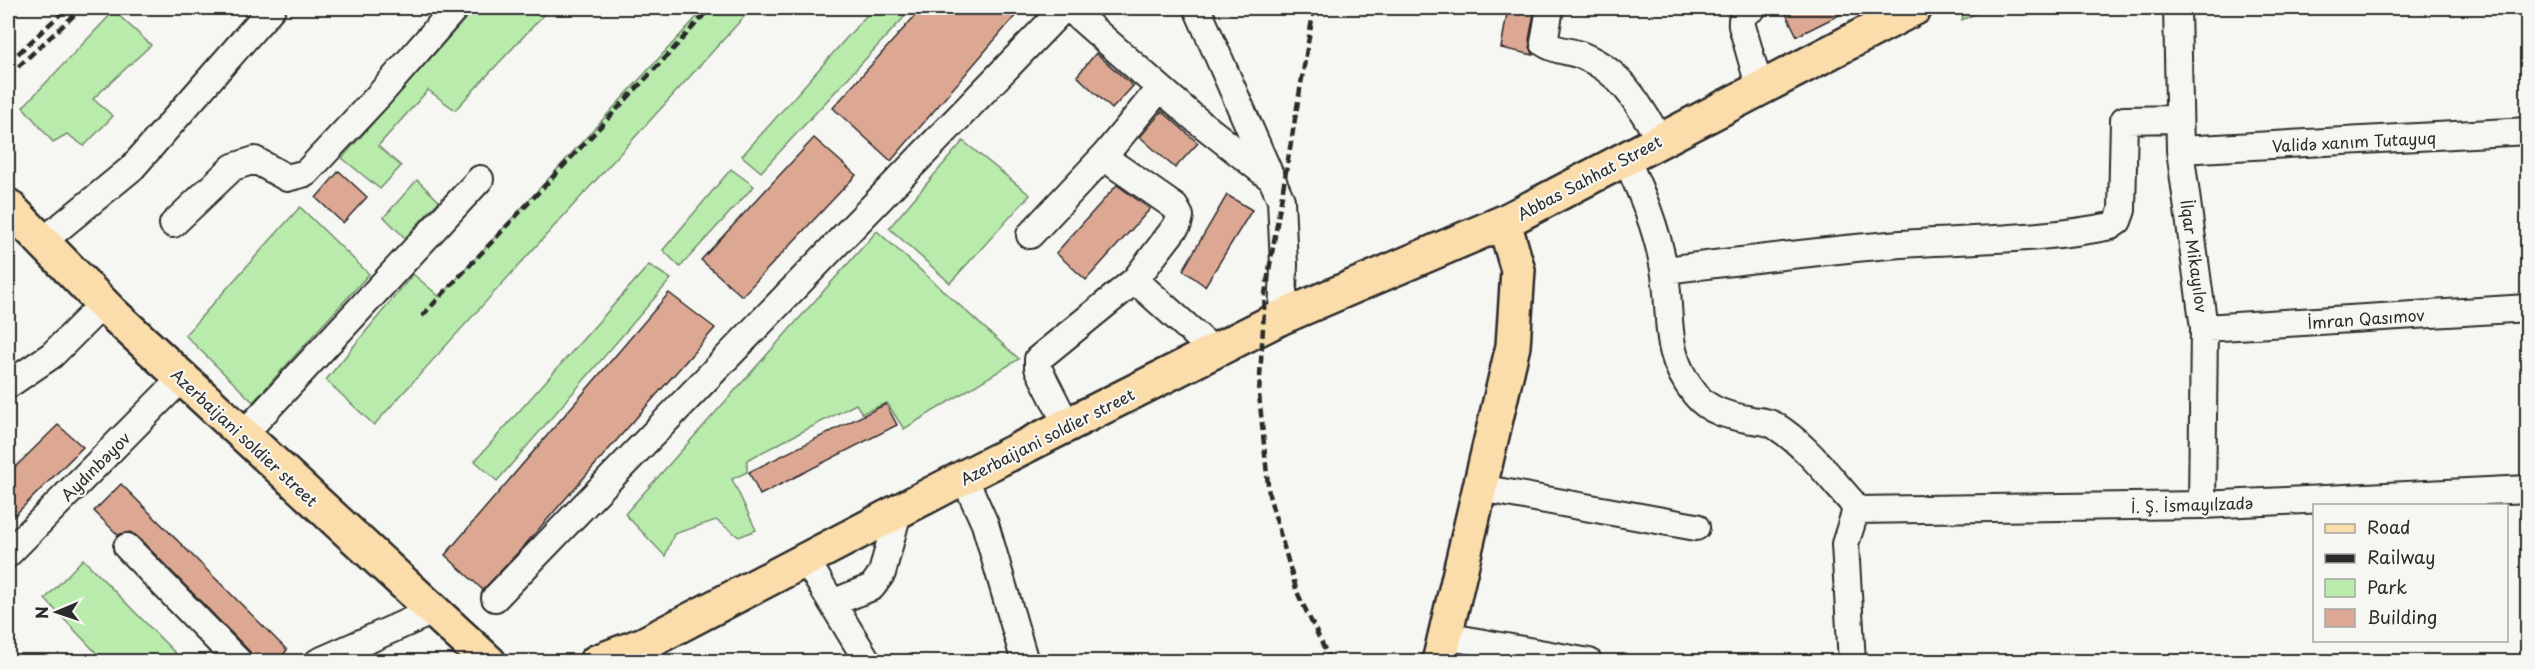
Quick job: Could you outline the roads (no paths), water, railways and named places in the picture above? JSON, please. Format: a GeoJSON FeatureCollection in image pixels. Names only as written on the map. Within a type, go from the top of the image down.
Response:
{"type":"FeatureCollection","features":[{"type":"Feature","properties":{"kind":"main road","name":"Abbas Sahhat Street"},"geometry":{"type":"LineString","coordinates":[[1442,649],[1513,346],[1518,270],[1504,222],[1915,8]]}},
{"type":"Feature","properties":{"kind":"main road","name":"Azerbaijani soldier street"},"geometry":{"type":"LineString","coordinates":[[8,206],[103,304],[489,662]]}},
{"type":"Feature","properties":{"kind":"main road","name":"Azerbaijani soldier street"},"geometry":{"type":"LineString","coordinates":[[596,662],[643,653],[806,560],[964,477],[1214,351],[1282,317],[1504,222]]}},
{"type":"Feature","properties":{"kind":"street"},"geometry":{"type":"LineString","coordinates":[[42,242],[132,168],[272,8]]}},
{"type":"Feature","properties":{"kind":"street"},"geometry":{"type":"LineString","coordinates":[[173,224],[233,167],[255,160],[287,178],[306,173],[381,93],[455,8]]}},
{"type":"Feature","properties":{"kind":"street"},"geometry":{"type":"LineString","coordinates":[[495,598],[1064,8]]}},
{"type":"Feature","properties":{"kind":"street"},"geometry":{"type":"LineString","coordinates":[[1069,8],[1193,117],[1270,178]]}},
{"type":"Feature","properties":{"kind":"street"},"geometry":{"type":"LineString","coordinates":[[1197,8],[1281,201],[1284,265],[1282,317]]}},
{"type":"Feature","properties":{"kind":"street"},"geometry":{"type":"LineString","coordinates":[[1550,8],[1544,43],[1554,50],[1580,55],[1604,66],[1634,95],[1660,140]]}},
{"type":"Feature","properties":{"kind":"street"},"geometry":{"type":"LineString","coordinates":[[1753,8],[1744,13],[1741,18],[1760,89]]}},
{"type":"Feature","properties":{"kind":"street","name":"İlqar Mikayılov"},"geometry":{"type":"LineString","coordinates":[[2177,8],[2180,150],[2204,328],[2202,505]]}},
{"type":"Feature","properties":{"kind":"street"},"geometry":{"type":"LineString","coordinates":[[1030,235],[1105,155],[1160,88]]}},
{"type":"Feature","properties":{"kind":"street"},"geometry":{"type":"LineString","coordinates":[[1665,270],[1790,254],[2029,237],[2111,226],[2118,220],[2122,210],[2124,120],[2180,119]]}},
{"type":"Feature","properties":{"kind":"street","name":"Validə xanım Tutayuq"},"geometry":{"type":"LineString","coordinates":[[2180,150],[2528,131]]}},
{"type":"Feature","properties":{"kind":"street"},"geometry":{"type":"LineString","coordinates":[[1067,425],[1038,368],[1038,359],[1135,280],[1178,224],[1180,216],[1175,207],[1112,163],[1105,155]]}},
{"type":"Feature","properties":{"kind":"street"},"geometry":{"type":"LineString","coordinates":[[1625,157],[1647,204],[1665,270],[1670,343],[1679,369],[1695,395],[1712,409],[1737,418],[1771,423],[1779,428],[1801,444],[1851,501],[1856,510],[1845,544],[1852,662]]}},
{"type":"Feature","properties":{"kind":"street"},"geometry":{"type":"LineString","coordinates":[[243,435],[480,179]]}},
{"type":"Feature","properties":{"kind":"street"},"geometry":{"type":"LineString","coordinates":[[1135,280],[1214,351]]}},
{"type":"Feature","properties":{"kind":"street"},"geometry":{"type":"LineString","coordinates":[[8,385],[52,355],[103,304]]}},
{"type":"Feature","properties":{"kind":"street","name":"İmran Qasımov"},"geometry":{"type":"LineString","coordinates":[[2204,328],[2528,308]]}},
{"type":"Feature","properties":{"kind":"street","name":"Aydınbəyov"},"geometry":{"type":"LineString","coordinates":[[8,554],[182,378]]}},
{"type":"Feature","properties":{"kind":"street"},"geometry":{"type":"LineString","coordinates":[[964,477],[985,524],[1024,662]]}},
{"type":"Feature","properties":{"kind":"street"},"geometry":{"type":"LineString","coordinates":[[1480,488],[1696,527]]}},
{"type":"Feature","properties":{"kind":"street","name":"İ. Ş. İsmayılzadə"},"geometry":{"type":"LineString","coordinates":[[1856,510],[2202,505],[2528,489]]}},
{"type":"Feature","properties":{"kind":"street"},"geometry":{"type":"LineString","coordinates":[[832,603],[872,587],[882,573],[898,512]]}},
{"type":"Feature","properties":{"kind":"street"},"geometry":{"type":"LineString","coordinates":[[127,547],[239,662]]}},
{"type":"Feature","properties":{"kind":"street"},"geometry":{"type":"LineString","coordinates":[[806,560],[868,662]]}},
{"type":"Feature","properties":{"kind":"street"},"geometry":{"type":"LineString","coordinates":[[318,662],[361,653],[433,610]]}},
{"type":"Feature","properties":{"kind":"street"},"geometry":{"type":"LineString","coordinates":[[1442,649],[1589,662]]}},
{"type":"Feature","properties":{"kind":"railway"},"geometry":{"type":"LineString","coordinates":[[8,63],[67,8]]}},
{"type":"Feature","properties":{"kind":"railway"},"geometry":{"type":"LineString","coordinates":[[8,76],[82,8]]}},
{"type":"Feature","properties":{"kind":"railway"},"geometry":{"type":"LineString","coordinates":[[422,316],[710,8]]}},
{"type":"Feature","properties":{"kind":"railway"},"geometry":{"type":"LineString","coordinates":[[1314,8],[1265,294],[1259,394],[1269,495],[1297,592],[1331,662]]}}]}
